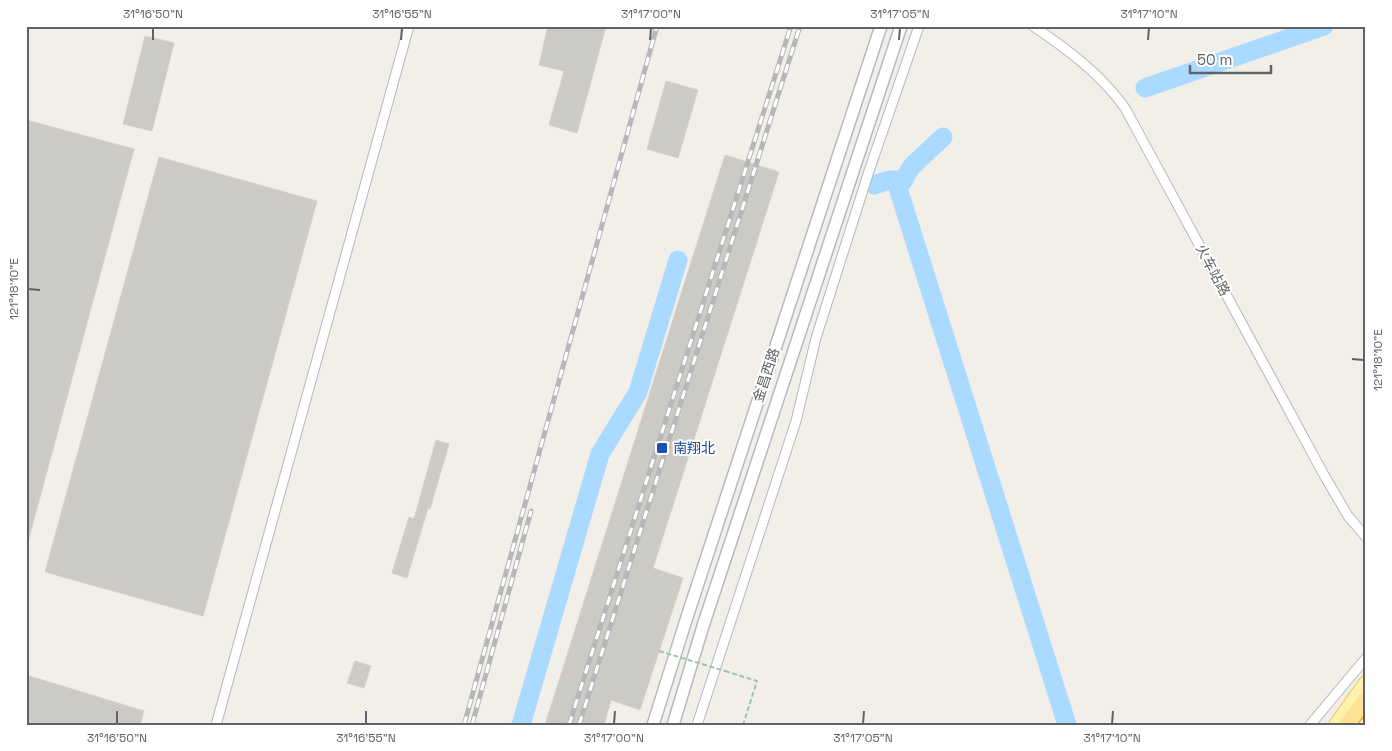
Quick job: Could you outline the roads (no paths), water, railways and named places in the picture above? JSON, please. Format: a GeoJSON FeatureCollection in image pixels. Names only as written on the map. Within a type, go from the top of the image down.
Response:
{"type":"FeatureCollection","features":[{"type":"Feature","properties":{"kind":"highway"},"geometry":{"type":"LineString","coordinates":[[1347,725],[1366,699]]}},
{"type":"Feature","properties":{"kind":"main road","name":"金昌西路"},"geometry":{"type":"LineString","coordinates":[[653,725],[689,610],[882,26]]}},
{"type":"Feature","properties":{"kind":"main road","name":"金昌西路"},"geometry":{"type":"LineString","coordinates":[[673,725],[706,616],[901,26]]}},
{"type":"Feature","properties":{"kind":"main road"},"geometry":{"type":"LineString","coordinates":[[1336,725],[1366,683]]}},
{"type":"Feature","properties":{"kind":"street"},"geometry":{"type":"LineString","coordinates":[[216,725],[408,26]]}},
{"type":"Feature","properties":{"kind":"street"},"geometry":{"type":"LineString","coordinates":[[697,725],[796,421],[816,338],[869,171],[919,26]]}},
{"type":"Feature","properties":{"kind":"street","name":"火车站路"},"geometry":{"type":"LineString","coordinates":[[1033,26],[1090,70],[1112,90],[1125,108],[1324,475],[1348,516],[1366,537]]}},
{"type":"Feature","properties":{"kind":"street"},"geometry":{"type":"LineString","coordinates":[[1310,725],[1366,658]]}},
{"type":"Feature","properties":{"kind":"waterway"},"geometry":{"type":"LineString","coordinates":[[1145,88],[1324,26]]}},
{"type":"Feature","properties":{"kind":"waterway"},"geometry":{"type":"LineString","coordinates":[[943,137],[912,166],[898,188],[1067,725]]}},
{"type":"Feature","properties":{"kind":"waterway"},"geometry":{"type":"LineString","coordinates":[[874,185],[889,180],[904,180]]}},
{"type":"Feature","properties":{"kind":"waterway"},"geometry":{"type":"LineString","coordinates":[[521,725],[600,454],[638,392],[678,260]]}},
{"type":"Feature","properties":{"kind":"railway"},"geometry":{"type":"LineString","coordinates":[[464,725],[657,26]]}},
{"type":"Feature","properties":{"kind":"railway"},"geometry":{"type":"LineString","coordinates":[[569,725],[791,26]]}},
{"type":"Feature","properties":{"kind":"railway"},"geometry":{"type":"LineString","coordinates":[[579,725],[800,26]]}},
{"type":"Feature","properties":{"kind":"railway"},"geometry":{"type":"LineString","coordinates":[[472,725],[531,511]]}},
{"type":"Feature","properties":{"kind":"place","name":"南翔北"},"geometry":{"type":"Point","coordinates":[662,448]}}]}
